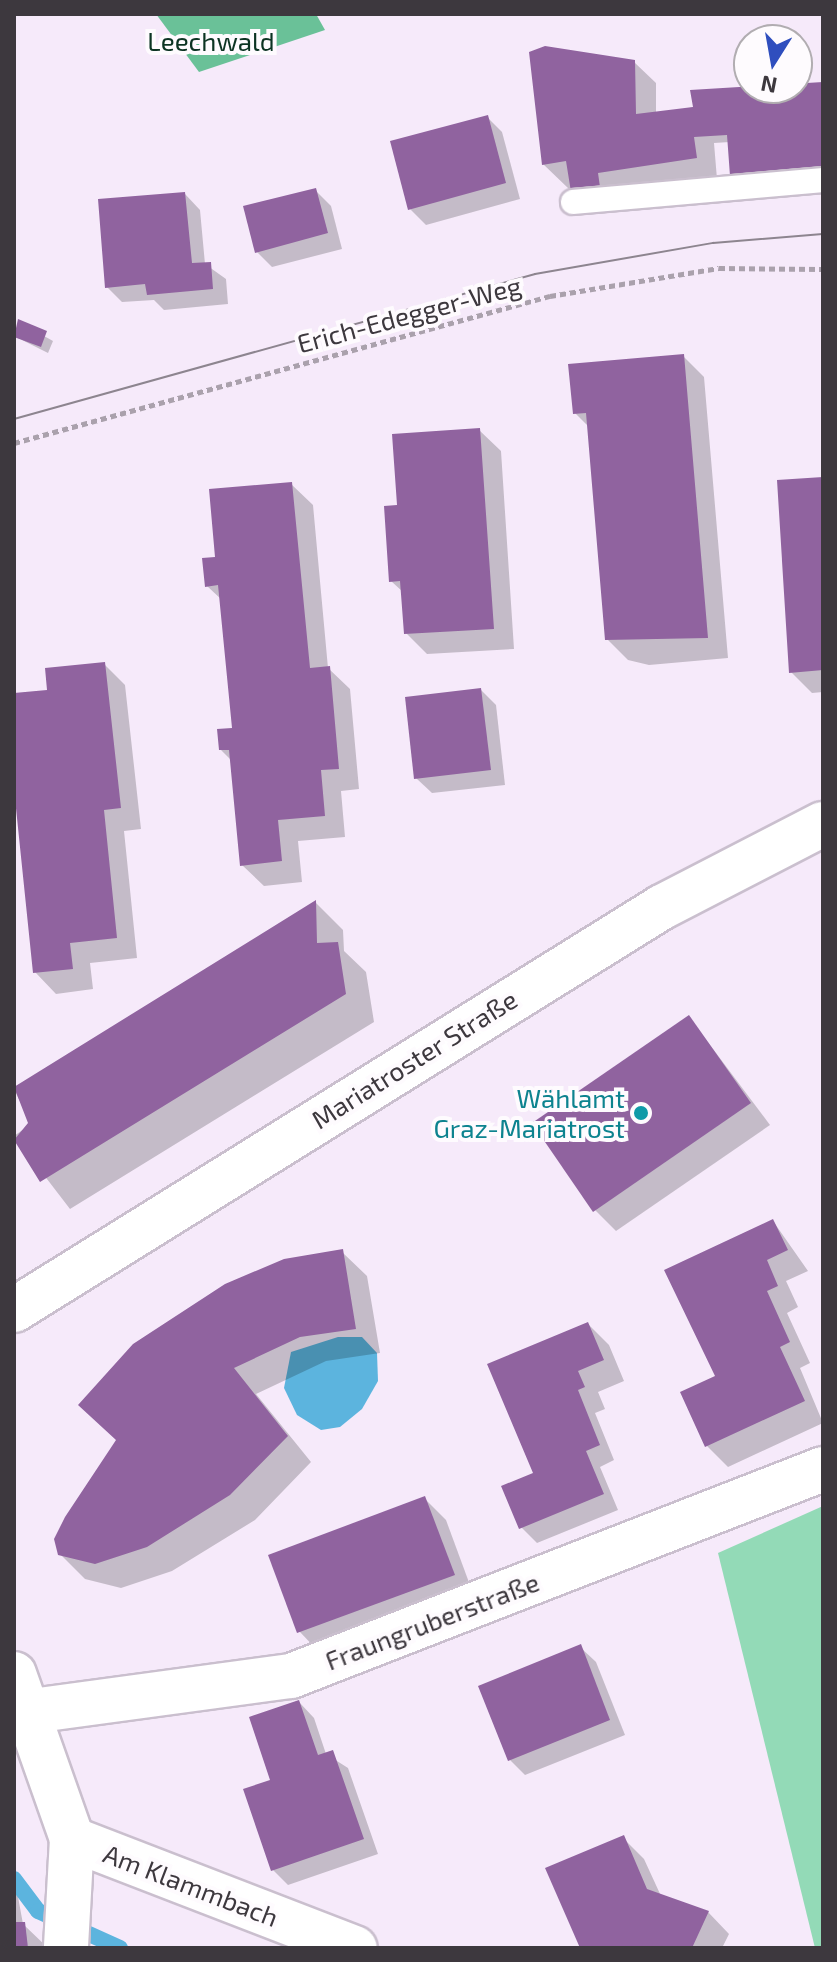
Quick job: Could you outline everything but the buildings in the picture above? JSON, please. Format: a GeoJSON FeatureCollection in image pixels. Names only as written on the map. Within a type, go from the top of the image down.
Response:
{"type":"FeatureCollection","features":[{"type":"Feature","properties":{"kind":"street","name":"Mariatroster Straße"},"geometry":{"type":"LineString","coordinates":[[14,1310],[522,991],[728,870],[823,824]]}},
{"type":"Feature","properties":{"kind":"street","name":"Fraungruberstraße"},"geometry":{"type":"LineString","coordinates":[[19,1693],[291,1676],[823,1469]]}},
{"type":"Feature","properties":{"kind":"street"},"geometry":{"type":"LineString","coordinates":[[19,1693],[72,1839],[74,1891],[66,1948]]}},
{"type":"Feature","properties":{"kind":"street","name":"Am Klammbach"},"geometry":{"type":"LineString","coordinates":[[72,1839],[355,1948]]}},
{"type":"Feature","properties":{"kind":"lane"},"geometry":{"type":"LineString","coordinates":[[573,202],[823,180]]}},
{"type":"Feature","properties":{"kind":"path","name":"Erich-Edegger-Weg"},"geometry":{"type":"LineString","coordinates":[[14,443],[550,296],[719,268],[823,269]]}},
{"type":"Feature","properties":{"kind":"green space","name":"Leechwald"},"geometry":{"type":"Polygon","coordinates":[[[156,14],[316,14],[325,30],[199,72],[156,14]]]}},
{"type":"Feature","properties":{"kind":"green space"},"geometry":{"type":"Polygon","coordinates":[[[823,1506],[823,1948],[815,1948],[718,1553],[823,1506]]]}},
{"type":"Feature","properties":{"kind":"water"},"geometry":{"type":"Polygon","coordinates":[[[338,1337],[362,1337],[377,1353],[378,1381],[362,1409],[340,1427],[321,1430],[297,1415],[284,1388],[291,1352],[338,1337]]]}},
{"type":"Feature","properties":{"kind":"waterway"},"geometry":{"type":"LineString","coordinates":[[14,1879],[38,1911],[120,1948]]}},
{"type":"Feature","properties":{"kind":"tram line"},"geometry":{"type":"LineString","coordinates":[[14,419],[535,274],[713,243],[823,234]]}},
{"type":"Feature","properties":{"kind":"place","name":"Wählamt Graz-Mariatrost"},"geometry":{"type":"Point","coordinates":[641,1113]}}]}
